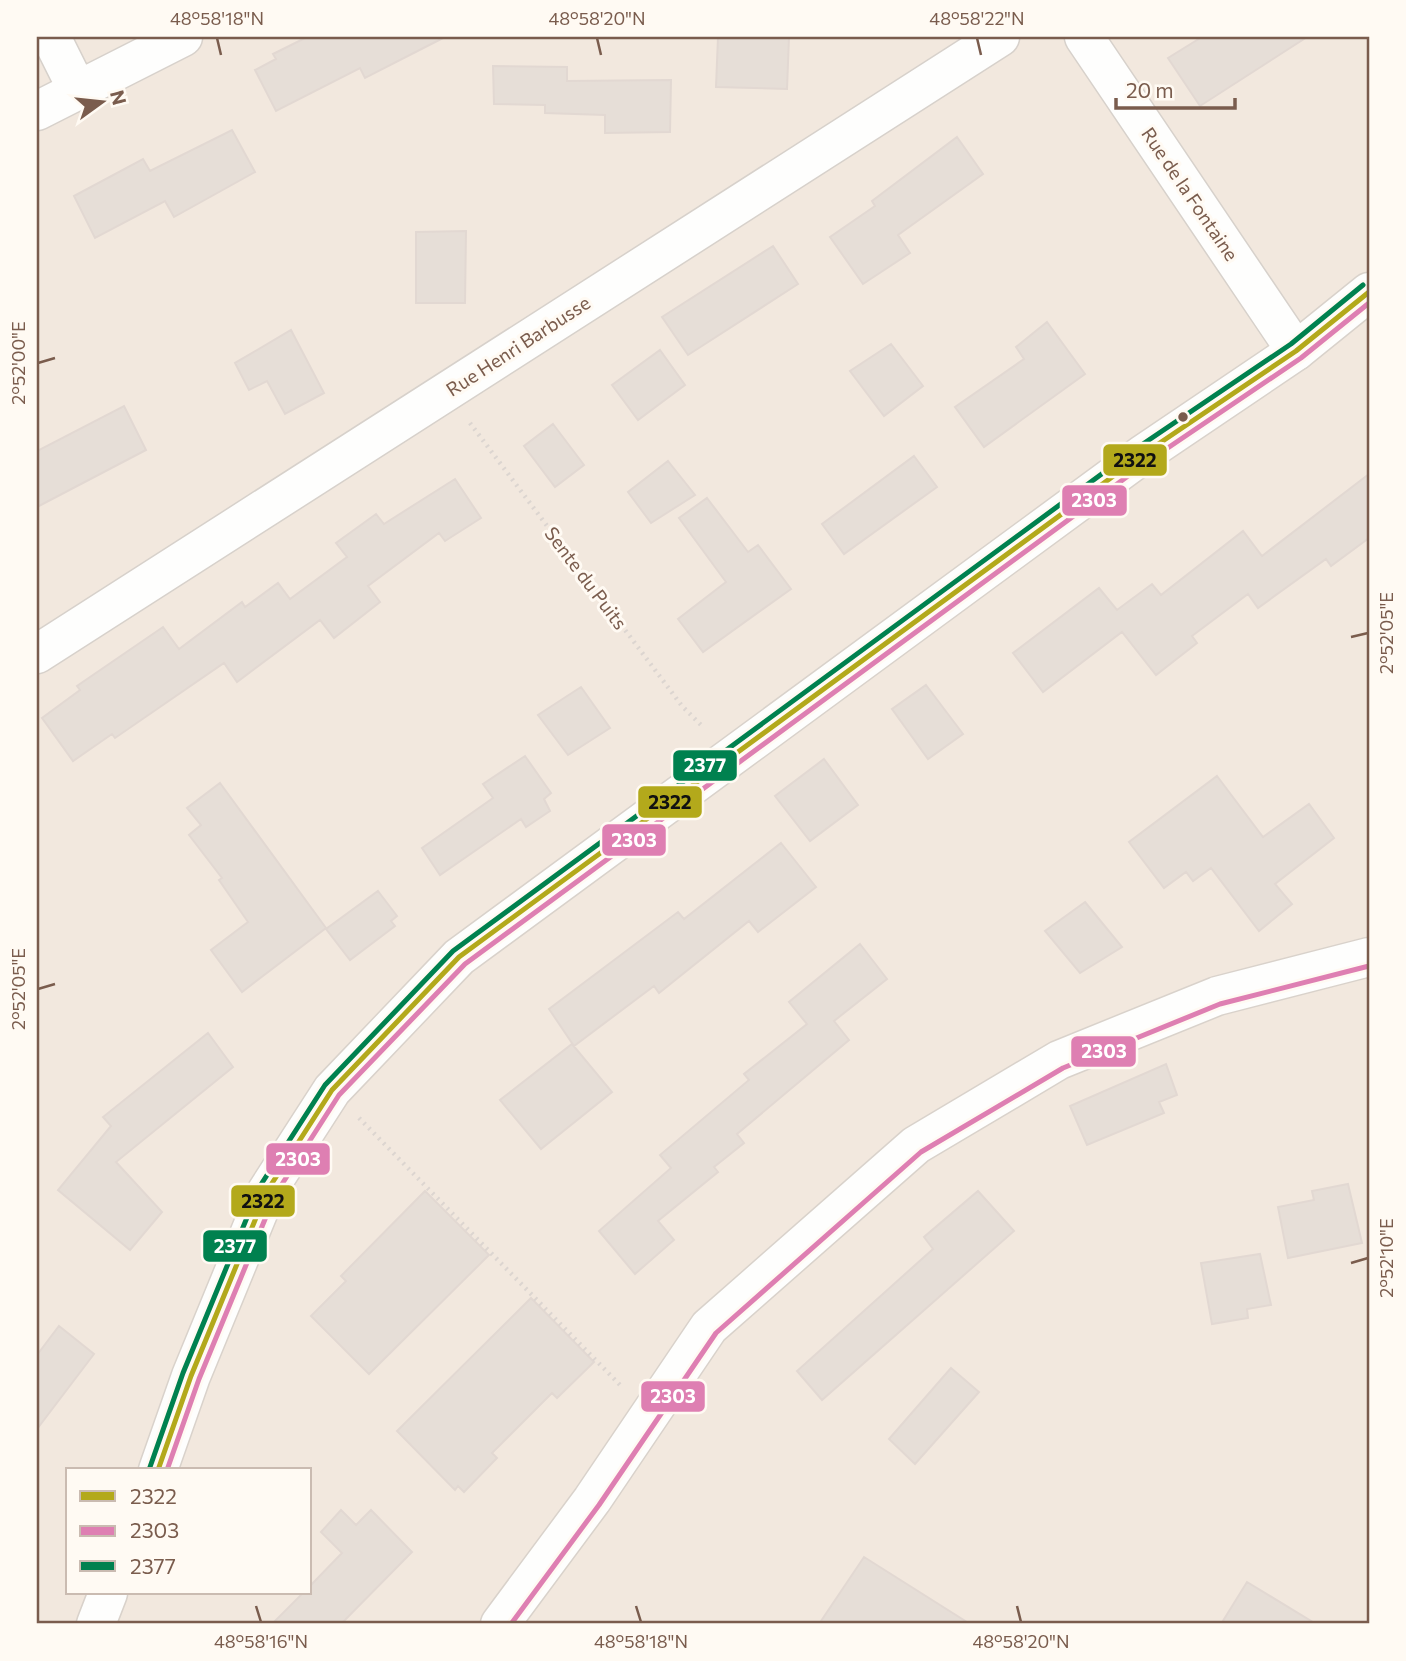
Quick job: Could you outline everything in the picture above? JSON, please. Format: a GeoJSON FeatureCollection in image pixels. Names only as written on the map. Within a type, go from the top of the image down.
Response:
{"type":"FeatureCollection","features":[{"type":"Feature","properties":{"kind":"street"},"geometry":{"type":"LineString","coordinates":[[51,37],[78,91]]}},
{"type":"Feature","properties":{"kind":"street"},"geometry":{"type":"LineString","coordinates":[[37,111],[183,37]]}},
{"type":"Feature","properties":{"kind":"street","name":"Rue Henri Barbusse"},"geometry":{"type":"LineString","coordinates":[[37,654],[1000,37]]}},
{"type":"Feature","properties":{"kind":"street","name":"Rue de la Fontaine"},"geometry":{"type":"LineString","coordinates":[[1084,37],[1296,351]]}},
{"type":"Feature","properties":{"kind":"street"},"geometry":{"type":"LineString","coordinates":[[159,1468],[191,1376],[267,1191],[332,1090],[459,957],[1142,455],[1296,351],[1369,292]]}},
{"type":"Feature","properties":{"kind":"street"},"geometry":{"type":"LineString","coordinates":[[500,1624],[539,1574],[709,1327],[916,1145],[1059,1060],[1217,996],[1369,957]]}},
{"type":"Feature","properties":{"kind":"street"},"geometry":{"type":"LineString","coordinates":[[96,1624],[108,1594]]}},
{"type":"Feature","properties":{"kind":"path","name":"Sente du Puits"},"geometry":{"type":"LineString","coordinates":[[447,391],[682,706],[734,757]]}},
{"type":"Feature","properties":{"kind":"path"},"geometry":{"type":"LineString","coordinates":[[332,1090],[649,1415]]}},
{"type":"Feature","properties":{"kind":"shaded area"},"geometry":{"type":"Polygon","coordinates":[[[37,37],[1369,37],[1369,1624],[37,1624],[37,37]]]}},
{"type":"Feature","properties":{"kind":"building"},"geometry":{"type":"Polygon","coordinates":[[[307,37],[445,37],[365,78],[360,68],[276,111],[255,70],[276,59],[273,54],[307,37]]]}},
{"type":"Feature","properties":{"kind":"building"},"geometry":{"type":"Polygon","coordinates":[[[718,37],[789,37],[787,89],[716,87],[718,37]]]}},
{"type":"Feature","properties":{"kind":"building"},"geometry":{"type":"Polygon","coordinates":[[[1202,37],[1307,37],[1200,106],[1168,58],[1202,37]]]}},
{"type":"Feature","properties":{"kind":"building"},"geometry":{"type":"Polygon","coordinates":[[[493,66],[567,67],[567,81],[671,80],[670,132],[605,133],[605,115],[545,113],[545,105],[494,104],[493,66]]]}},
{"type":"Feature","properties":{"kind":"building"},"geometry":{"type":"Polygon","coordinates":[[[232,130],[255,172],[174,217],[165,201],[95,238],[74,196],[143,159],[150,171],[232,130]]]}},
{"type":"Feature","properties":{"kind":"building"},"geometry":{"type":"Polygon","coordinates":[[[957,137],[983,174],[898,235],[910,253],[863,284],[830,237],[875,206],[872,201],[957,137]]]}},
{"type":"Feature","properties":{"kind":"building"},"geometry":{"type":"Polygon","coordinates":[[[466,231],[465,303],[416,303],[416,232],[466,231]]]}},
{"type":"Feature","properties":{"kind":"building"},"geometry":{"type":"Polygon","coordinates":[[[773,246],[798,284],[688,355],[662,317],[773,246]]]}},
{"type":"Feature","properties":{"kind":"building"},"geometry":{"type":"Polygon","coordinates":[[[1047,322],[1085,374],[984,447],[955,407],[1024,359],[1016,347],[1047,322]]]}},
{"type":"Feature","properties":{"kind":"building"},"geometry":{"type":"Polygon","coordinates":[[[291,330],[324,393],[285,414],[267,381],[249,390],[235,363],[291,330]]]}},
{"type":"Feature","properties":{"kind":"building"},"geometry":{"type":"Polygon","coordinates":[[[891,344],[923,386],[884,416],[850,371],[891,344]]]}},
{"type":"Feature","properties":{"kind":"building"},"geometry":{"type":"Polygon","coordinates":[[[660,350],[685,385],[638,420],[612,385],[660,350]]]}},
{"type":"Feature","properties":{"kind":"building"},"geometry":{"type":"Polygon","coordinates":[[[124,406],[146,450],[37,507],[37,451],[124,406]]]}},
{"type":"Feature","properties":{"kind":"building"},"geometry":{"type":"Polygon","coordinates":[[[553,424],[584,465],[555,487],[524,446],[553,424]]]}},
{"type":"Feature","properties":{"kind":"building"},"geometry":{"type":"Polygon","coordinates":[[[914,456],[937,487],[844,554],[822,524],[914,456]]]}},
{"type":"Feature","properties":{"kind":"building"},"geometry":{"type":"Polygon","coordinates":[[[668,461],[695,495],[651,523],[628,492],[668,461]]]}},
{"type":"Feature","properties":{"kind":"building"},"geometry":{"type":"Polygon","coordinates":[[[1369,474],[1369,538],[1331,566],[1326,559],[1258,608],[1248,594],[1192,636],[1197,643],[1156,675],[1122,632],[1043,692],[1013,653],[1099,588],[1117,610],[1152,584],[1161,595],[1243,531],[1262,556],[1369,474]]]}},
{"type":"Feature","properties":{"kind":"building"},"geometry":{"type":"Polygon","coordinates":[[[455,479],[481,518],[445,541],[439,533],[368,586],[380,602],[334,638],[320,620],[237,682],[224,663],[115,738],[112,734],[73,761],[42,718],[80,690],[77,686],[163,627],[179,649],[242,602],[245,607],[278,583],[290,599],[347,557],[336,543],[376,514],[384,524],[455,479]]]}},
{"type":"Feature","properties":{"kind":"building"},"geometry":{"type":"Polygon","coordinates":[[[707,498],[748,552],[758,545],[791,589],[703,652],[678,619],[726,582],[679,518],[707,498]]]}},
{"type":"Feature","properties":{"kind":"building"},"geometry":{"type":"Polygon","coordinates":[[[926,685],[963,734],[928,759],[892,709],[926,685]]]}},
{"type":"Feature","properties":{"kind":"building"},"geometry":{"type":"Polygon","coordinates":[[[581,687],[610,728],[568,755],[538,715],[581,687]]]}},
{"type":"Feature","properties":{"kind":"building"},"geometry":{"type":"Polygon","coordinates":[[[525,756],[551,793],[544,799],[550,811],[526,827],[521,819],[440,875],[422,848],[493,798],[483,784],[525,756]]]}},
{"type":"Feature","properties":{"kind":"building"},"geometry":{"type":"Polygon","coordinates":[[[824,759],[858,805],[810,841],[775,796],[824,759]]]}},
{"type":"Feature","properties":{"kind":"building"},"geometry":{"type":"Polygon","coordinates":[[[1217,776],[1263,837],[1309,804],[1334,838],[1275,884],[1292,904],[1259,931],[1211,868],[1193,881],[1186,872],[1164,888],[1129,842],[1217,776]]]}},
{"type":"Feature","properties":{"kind":"building"},"geometry":{"type":"Polygon","coordinates":[[[220,783],[326,928],[242,992],[211,950],[248,922],[219,880],[222,878],[189,835],[201,825],[187,808],[220,783]]]}},
{"type":"Feature","properties":{"kind":"building"},"geometry":{"type":"Polygon","coordinates":[[[781,843],[816,887],[758,932],[749,921],[659,993],[654,986],[574,1046],[549,1009],[678,912],[684,919],[781,843]]]}},
{"type":"Feature","properties":{"kind":"building"},"geometry":{"type":"Polygon","coordinates":[[[378,891],[397,916],[391,921],[395,926],[350,960],[326,929],[378,891]]]}},
{"type":"Feature","properties":{"kind":"building"},"geometry":{"type":"Polygon","coordinates":[[[1085,902],[1122,947],[1080,973],[1045,931],[1085,902]]]}},
{"type":"Feature","properties":{"kind":"building"},"geometry":{"type":"Polygon","coordinates":[[[860,944],[887,979],[834,1021],[849,1040],[737,1134],[744,1143],[714,1167],[718,1172],[658,1221],[674,1240],[635,1274],[599,1231],[671,1168],[660,1155],[749,1080],[744,1074],[807,1024],[789,1002],[860,944]]]}},
{"type":"Feature","properties":{"kind":"building"},"geometry":{"type":"Polygon","coordinates":[[[208,1033],[233,1067],[116,1162],[162,1212],[130,1250],[58,1190],[111,1126],[103,1117],[208,1033]]]}},
{"type":"Feature","properties":{"kind":"building"},"geometry":{"type":"Polygon","coordinates":[[[572,1044],[612,1092],[541,1149],[500,1100],[572,1044]]]}},
{"type":"Feature","properties":{"kind":"building"},"geometry":{"type":"Polygon","coordinates":[[[1166,1064],[1177,1095],[1159,1102],[1164,1113],[1087,1145],[1070,1106],[1166,1064]]]}},
{"type":"Feature","properties":{"kind":"building"},"geometry":{"type":"Polygon","coordinates":[[[1348,1184],[1362,1243],[1288,1258],[1278,1207],[1314,1200],[1312,1191],[1348,1184]]]}},
{"type":"Feature","properties":{"kind":"building"},"geometry":{"type":"Polygon","coordinates":[[[425,1191],[489,1255],[369,1374],[311,1316],[346,1281],[341,1276],[425,1191]]]}},
{"type":"Feature","properties":{"kind":"building"},"geometry":{"type":"Polygon","coordinates":[[[978,1191],[1014,1231],[822,1400],[797,1371],[933,1249],[924,1237],[978,1191]]]}},
{"type":"Feature","properties":{"kind":"building"},"geometry":{"type":"Polygon","coordinates":[[[1260,1254],[1271,1305],[1247,1309],[1248,1318],[1212,1324],[1201,1263],[1260,1254]]]}},
{"type":"Feature","properties":{"kind":"building"},"geometry":{"type":"Polygon","coordinates":[[[531,1298],[594,1362],[557,1398],[552,1393],[492,1453],[497,1458],[464,1492],[458,1486],[455,1490],[397,1431],[531,1298]]]}},
{"type":"Feature","properties":{"kind":"building"},"geometry":{"type":"Polygon","coordinates":[[[59,1326],[94,1354],[37,1429],[37,1355],[59,1326]]]}},
{"type":"Feature","properties":{"kind":"building"},"geometry":{"type":"Polygon","coordinates":[[[951,1368],[979,1392],[915,1464],[889,1439],[951,1368]]]}},
{"type":"Feature","properties":{"kind":"building"},"geometry":{"type":"Polygon","coordinates":[[[341,1510],[356,1525],[371,1510],[412,1552],[341,1624],[272,1624],[302,1594],[312,1594],[312,1584],[342,1553],[321,1532],[341,1510]]]}},
{"type":"Feature","properties":{"kind":"building"},"geometry":{"type":"Polygon","coordinates":[[[864,1557],[970,1624],[819,1624],[864,1557]]]}},
{"type":"Feature","properties":{"kind":"building"},"geometry":{"type":"Polygon","coordinates":[[[1247,1582],[1316,1624],[1221,1624],[1247,1582]]]}},
{"type":"Feature","properties":{"kind":"transit line","name":"2377"},"geometry":{"type":"LineString","coordinates":[[150,1467],[183,1373],[260,1186],[325,1085],[453,951],[1137,448],[1291,344],[1363,285]]}},
{"type":"Feature","properties":{"kind":"transit line","name":"2322"},"geometry":{"type":"LineString","coordinates":[[159,1468],[191,1376],[267,1191],[332,1090],[459,957],[1142,455],[1296,351],[1369,292]]}},
{"type":"Feature","properties":{"kind":"transit line","name":"2303"},"geometry":{"type":"LineString","coordinates":[[168,1468],[199,1379],[275,1195],[339,1095],[465,964],[1147,462],[1301,358],[1369,303]]}},
{"type":"Feature","properties":{"kind":"transit line","name":"2303"},"geometry":{"type":"LineString","coordinates":[[511,1624],[599,1505],[716,1333],[921,1152],[1063,1068],[1220,1004],[1369,966]]}}]}
